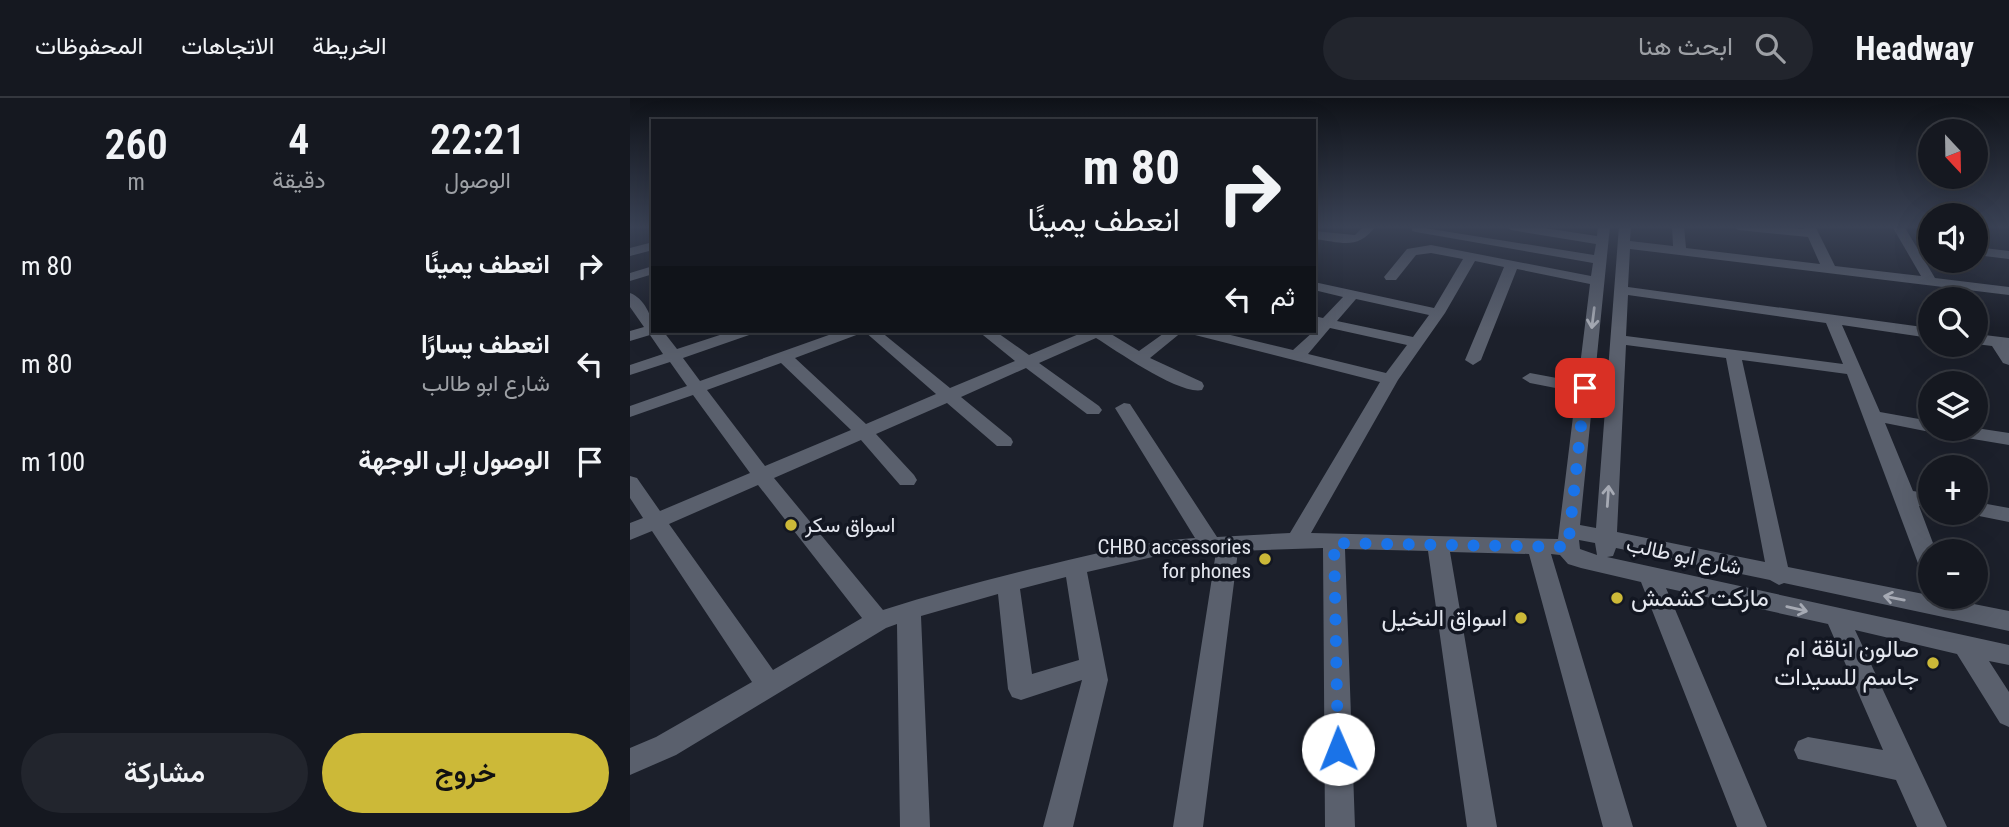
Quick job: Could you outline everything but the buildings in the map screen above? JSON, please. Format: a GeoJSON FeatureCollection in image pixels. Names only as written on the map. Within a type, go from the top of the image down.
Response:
{"type":"FeatureCollection","features":[{"type":"Feature","properties":{"kind":"street"},"geometry":{"type":"LineString","coordinates":[[1391,277],[1405,260]]}},
{"type":"Feature","properties":{"kind":"street"},"geometry":{"type":"LineString","coordinates":[[1296,540],[1390,379],[1438,313],[1469,260]]}},
{"type":"Feature","properties":{"kind":"street"},"geometry":{"type":"LineString","coordinates":[[1492,260],[1597,281]]}},
{"type":"Feature","properties":{"kind":"street"},"geometry":{"type":"LineString","coordinates":[[1568,539],[1600,260]]}},
{"type":"Feature","properties":{"kind":"street","name":"شارع ابو طالب"},"geometry":{"type":"LineString","coordinates":[[1604,565],[1623,260]]}},
{"type":"Feature","properties":{"kind":"street"},"geometry":{"type":"LineString","coordinates":[[1751,260],[2009,291]]}},
{"type":"Feature","properties":{"kind":"street"},"geometry":{"type":"LineString","coordinates":[[1825,260],[1830,270]]}},
{"type":"Feature","properties":{"kind":"street"},"geometry":{"type":"LineString","coordinates":[[1918,260],[1931,282]]}},
{"type":"Feature","properties":{"kind":"street"},"geometry":{"type":"LineString","coordinates":[[1473,360],[1512,264]]}},
{"type":"Feature","properties":{"kind":"street"},"geometry":{"type":"LineString","coordinates":[[630,277],[651,272]]}},
{"type":"Feature","properties":{"kind":"street"},"geometry":{"type":"LineString","coordinates":[[1316,286],[1438,313]]}},
{"type":"Feature","properties":{"kind":"street"},"geometry":{"type":"LineString","coordinates":[[1621,290],[1918,331]]}},
{"type":"Feature","properties":{"kind":"street"},"geometry":{"type":"LineString","coordinates":[[1320,321],[1353,294]]}},
{"type":"Feature","properties":{"kind":"street"},"geometry":{"type":"LineString","coordinates":[[631,301],[651,298]]}},
{"type":"Feature","properties":{"kind":"street"},"geometry":{"type":"LineString","coordinates":[[631,301],[651,326]]}},
{"type":"Feature","properties":{"kind":"street"},"geometry":{"type":"LineString","coordinates":[[1832,320],[1875,416],[1921,539]]}},
{"type":"Feature","properties":{"kind":"street"},"geometry":{"type":"LineString","coordinates":[[1320,321],[1415,342]]}},
{"type":"Feature","properties":{"kind":"street"},"geometry":{"type":"LineString","coordinates":[[630,336],[651,330]]}},
{"type":"Feature","properties":{"kind":"street"},"geometry":{"type":"LineString","coordinates":[[656,333],[762,476],[878,621]]}},
{"type":"Feature","properties":{"kind":"street"},"geometry":{"type":"LineString","coordinates":[[630,370],[741,333]]}},
{"type":"Feature","properties":{"kind":"street"},"geometry":{"type":"LineString","coordinates":[[630,412],[848,333]]}},
{"type":"Feature","properties":{"kind":"street"},"geometry":{"type":"LineString","coordinates":[[873,333],[1004,442]]}},
{"type":"Feature","properties":{"kind":"street"},"geometry":{"type":"LineString","coordinates":[[988,333],[1093,410]]}},
{"type":"Feature","properties":{"kind":"street"},"geometry":{"type":"LineString","coordinates":[[630,532],[1093,333]]}},
{"type":"Feature","properties":{"kind":"street"},"geometry":{"type":"LineString","coordinates":[[1100,333],[1162,372],[1196,386]]}},
{"type":"Feature","properties":{"kind":"street"},"geometry":{"type":"LineString","coordinates":[[1140,359],[1173,333]]}},
{"type":"Feature","properties":{"kind":"street"},"geometry":{"type":"LineString","coordinates":[[1204,333],[1390,379]]}},
{"type":"Feature","properties":{"kind":"street"},"geometry":{"type":"LineString","coordinates":[[1296,357],[1312,333]]}},
{"type":"Feature","properties":{"kind":"street"},"geometry":{"type":"LineString","coordinates":[[1623,340],[1854,370]]}},
{"type":"Feature","properties":{"kind":"street"},"geometry":{"type":"LineString","coordinates":[[2003,343],[2009,360]]}},
{"type":"Feature","properties":{"kind":"street"},"geometry":{"type":"LineString","coordinates":[[1733,355],[1779,576]]}},
{"type":"Feature","properties":{"kind":"street"},"geometry":{"type":"LineString","coordinates":[[783,356],[864,432],[908,480]]}},
{"type":"Feature","properties":{"kind":"street"},"geometry":{"type":"LineString","coordinates":[[1530,378],[1585,388]]}},
{"type":"Feature","properties":{"kind":"street"},"geometry":{"type":"LineString","coordinates":[[1124,408],[1219,543],[1188,827]]}},
{"type":"Feature","properties":{"kind":"street"},"geometry":{"type":"LineString","coordinates":[[1875,416],[1918,424]]}},
{"type":"Feature","properties":{"kind":"street"},"geometry":{"type":"LineString","coordinates":[[1581,424],[1612,429]]}},
{"type":"Feature","properties":{"kind":"street"},"geometry":{"type":"LineString","coordinates":[[1988,436],[2009,439]]}},
{"type":"Feature","properties":{"kind":"street"},"geometry":{"type":"LineString","coordinates":[[630,483],[768,685]]}},
{"type":"Feature","properties":{"kind":"street"},"geometry":{"type":"LineString","coordinates":[[1906,496],[1918,498]]}},
{"type":"Feature","properties":{"kind":"street"},"geometry":{"type":"LineString","coordinates":[[1988,511],[2009,515]]}},
{"type":"Feature","properties":{"kind":"street"},"geometry":{"type":"LineString","coordinates":[[630,762],[666,746],[878,621],[909,609],[1075,566],[1157,548],[1219,543],[1296,540],[1538,546],[1568,539],[1605,539]]}},
{"type":"Feature","properties":{"kind":"street","name":"شارع ابو طالب"},"geometry":{"type":"LineString","coordinates":[[1568,539],[1569,552],[1577,559],[2009,654]]}},
{"type":"Feature","properties":{"kind":"street","name":"شارع ابو طالب"},"geometry":{"type":"LineString","coordinates":[[1605,539],[1779,576],[1918,598]]}},
{"type":"Feature","properties":{"kind":"street"},"geometry":{"type":"LineString","coordinates":[[1334,543],[1340,827]]}},
{"type":"Feature","properties":{"kind":"street"},"geometry":{"type":"LineString","coordinates":[[1438,543],[1482,827]]}},
{"type":"Feature","properties":{"kind":"street"},"geometry":{"type":"LineString","coordinates":[[1538,546],[1618,827]]}},
{"type":"Feature","properties":{"kind":"street"},"geometry":{"type":"LineString","coordinates":[[1058,827],[1095,680],[1075,566]]}},
{"type":"Feature","properties":{"kind":"street"},"geometry":{"type":"LineString","coordinates":[[1649,574],[1752,827]]}},
{"type":"Feature","properties":{"kind":"street"},"geometry":{"type":"LineString","coordinates":[[1008,584],[1021,689],[1093,666]]}},
{"type":"Feature","properties":{"kind":"street"},"geometry":{"type":"LineString","coordinates":[[909,609],[915,827]]}},
{"type":"Feature","properties":{"kind":"street","name":"شارع ابو طالب"},"geometry":{"type":"LineString","coordinates":[[1967,609],[2009,621]]}},
{"type":"Feature","properties":{"kind":"street"},"geometry":{"type":"LineString","coordinates":[[1837,618],[1933,827]]}},
{"type":"Feature","properties":{"kind":"street"},"geometry":{"type":"LineString","coordinates":[[1965,645],[2009,715]]}},
{"type":"Feature","properties":{"kind":"street"},"geometry":{"type":"LineString","coordinates":[[1808,750],[1906,768]]}},
{"type":"Feature","properties":{"kind":"place","name":"اسواق سكر"},"geometry":{"type":"Point","coordinates":[791,525]}},
{"type":"Feature","properties":{"kind":"place","name":"CHBO accessories for phones"},"geometry":{"type":"Point","coordinates":[1265,559]}},
{"type":"Feature","properties":{"kind":"place","name":"ماركت كشمش"},"geometry":{"type":"Point","coordinates":[1617,598]}},
{"type":"Feature","properties":{"kind":"place","name":"اسواق النخيل"},"geometry":{"type":"Point","coordinates":[1521,618]}},
{"type":"Feature","properties":{"kind":"place","name":"صالون اناقة ام جاسم للسيدات"},"geometry":{"type":"Point","coordinates":[1933,663]}},
{"type":"Feature","properties":{"kind":"route"},"geometry":{"type":"LineString","coordinates":[[1338,749],[1334,543],[1568,547],[1585,388]]}}]}
